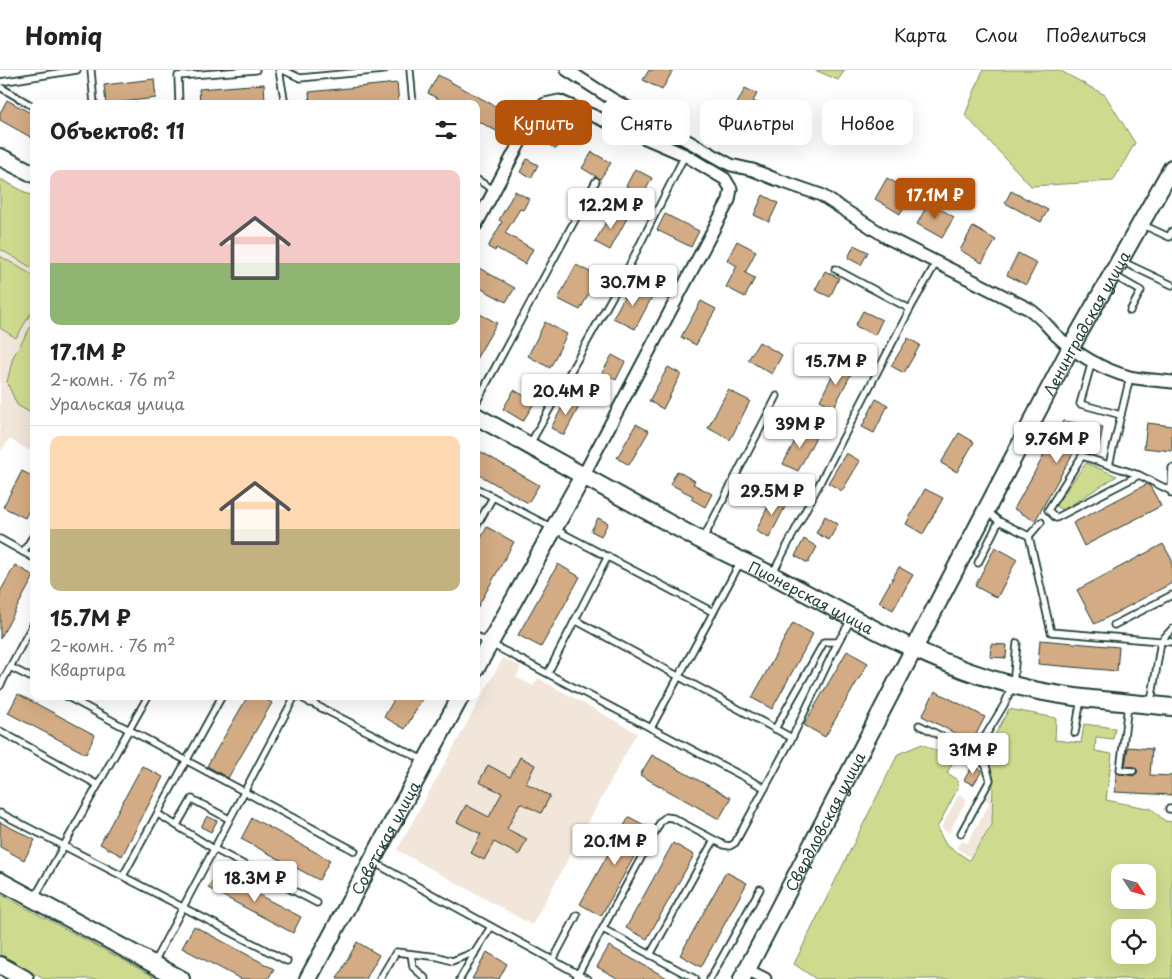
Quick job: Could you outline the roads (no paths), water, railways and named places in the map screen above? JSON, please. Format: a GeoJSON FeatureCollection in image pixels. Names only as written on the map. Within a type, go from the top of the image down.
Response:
{"type":"FeatureCollection","features":[{"type":"Feature","properties":{"kind":"street"},"geometry":{"type":"LineString","coordinates":[[567,70],[612,99],[731,165],[754,170],[821,195],[888,238],[1028,309],[1037,314],[1056,335],[1071,347],[1106,369],[1130,377],[1172,382]]}},
{"type":"Feature","properties":{"kind":"street"},"geometry":{"type":"LineString","coordinates":[[480,217],[537,110],[545,104],[558,101],[685,155],[725,179],[731,189],[729,200],[582,476],[553,528],[483,640]]}},
{"type":"Feature","properties":{"kind":"street"},"geometry":{"type":"LineString","coordinates":[[0,157],[30,172]]}},
{"type":"Feature","properties":{"kind":"street"},"geometry":{"type":"LineString","coordinates":[[725,179],[727,170],[731,165]]}},
{"type":"Feature","properties":{"kind":"street","name":"Ленинградская улица"},"geometry":{"type":"LineString","coordinates":[[905,664],[1071,347],[1172,168]]}},
{"type":"Feature","properties":{"kind":"street","name":"Пионерская улица"},"geometry":{"type":"LineString","coordinates":[[480,418],[702,541],[772,575],[912,649],[947,664],[1013,685],[1081,697],[1172,707]]}},
{"type":"Feature","properties":{"kind":"street","name":"Свердловская улица"},"geometry":{"type":"LineString","coordinates":[[745,975],[905,664]]}},
{"type":"Feature","properties":{"kind":"street","name":"Советская улица"},"geometry":{"type":"LineString","coordinates":[[308,979],[373,862],[459,700]]}},
{"type":"Feature","properties":{"kind":"street"},"geometry":{"type":"LineString","coordinates":[[0,881],[181,979]]}},
{"type":"Feature","properties":{"kind":"street"},"geometry":{"type":"LineString","coordinates":[[0,965],[18,977]]}},
{"type":"Feature","properties":{"kind":"street"},"geometry":{"type":"LineString","coordinates":[[745,975],[765,979]]}},
{"type":"Feature","properties":{"kind":"lane"},"geometry":{"type":"LineString","coordinates":[[0,82],[77,70]]}},
{"type":"Feature","properties":{"kind":"lane"},"geometry":{"type":"LineString","coordinates":[[91,70],[94,100]]}},
{"type":"Feature","properties":{"kind":"lane"},"geometry":{"type":"LineString","coordinates":[[179,100],[178,73],[256,70]]}},
{"type":"Feature","properties":{"kind":"lane"},"geometry":{"type":"LineString","coordinates":[[285,100],[281,70],[300,78],[384,70]]}},
{"type":"Feature","properties":{"kind":"lane"},"geometry":{"type":"LineString","coordinates":[[410,70],[413,100]]}},
{"type":"Feature","properties":{"kind":"lane"},"geometry":{"type":"LineString","coordinates":[[0,87],[30,105]]}},
{"type":"Feature","properties":{"kind":"lane"},"geometry":{"type":"LineString","coordinates":[[530,445],[625,274],[685,155]]}},
{"type":"Feature","properties":{"kind":"lane"},"geometry":{"type":"LineString","coordinates":[[480,181],[494,190]]}},
{"type":"Feature","properties":{"kind":"lane"},"geometry":{"type":"LineString","coordinates":[[480,396],[596,181]]}},
{"type":"Feature","properties":{"kind":"lane"},"geometry":{"type":"LineString","coordinates":[[1140,223],[1169,238],[1172,231]]}},
{"type":"Feature","properties":{"kind":"lane"},"geometry":{"type":"LineString","coordinates":[[1119,260],[1172,285]]}},
{"type":"Feature","properties":{"kind":"lane"},"geometry":{"type":"LineString","coordinates":[[772,575],[910,308],[936,263]]}},
{"type":"Feature","properties":{"kind":"lane"},"geometry":{"type":"LineString","coordinates":[[835,269],[910,308]]}},
{"type":"Feature","properties":{"kind":"lane"},"geometry":{"type":"LineString","coordinates":[[1111,274],[1141,291],[1130,311]]}},
{"type":"Feature","properties":{"kind":"lane"},"geometry":{"type":"LineString","coordinates":[[1092,361],[1080,404],[1121,415]]}},
{"type":"Feature","properties":{"kind":"lane"},"geometry":{"type":"LineString","coordinates":[[1109,465],[1130,377]]}},
{"type":"Feature","properties":{"kind":"lane"},"geometry":{"type":"LineString","coordinates":[[702,541],[777,396]]}},
{"type":"Feature","properties":{"kind":"lane"},"geometry":{"type":"LineString","coordinates":[[1139,474],[1056,518],[1048,510],[1082,456],[1139,474],[1171,492],[1172,468]]}},
{"type":"Feature","properties":{"kind":"lane"},"geometry":{"type":"LineString","coordinates":[[480,490],[713,612]]}},
{"type":"Feature","properties":{"kind":"lane"},"geometry":{"type":"LineString","coordinates":[[480,520],[493,497]]}},
{"type":"Feature","properties":{"kind":"lane"},"geometry":{"type":"LineString","coordinates":[[986,510],[999,521],[1029,536]]}},
{"type":"Feature","properties":{"kind":"lane"},"geometry":{"type":"LineString","coordinates":[[978,563],[999,521]]}},
{"type":"Feature","properties":{"kind":"lane"},"geometry":{"type":"LineString","coordinates":[[1029,536],[1041,522]]}},
{"type":"Feature","properties":{"kind":"lane"},"geometry":{"type":"LineString","coordinates":[[1029,536],[1051,632],[1172,642]]}},
{"type":"Feature","properties":{"kind":"lane"},"geometry":{"type":"LineString","coordinates":[[0,541],[30,556]]}},
{"type":"Feature","properties":{"kind":"lane"},"geometry":{"type":"LineString","coordinates":[[23,552],[30,541]]}},
{"type":"Feature","properties":{"kind":"lane"},"geometry":{"type":"LineString","coordinates":[[548,673],[608,556]]}},
{"type":"Feature","properties":{"kind":"lane"},"geometry":{"type":"LineString","coordinates":[[651,728],[741,561]]}},
{"type":"Feature","properties":{"kind":"lane"},"geometry":{"type":"LineString","coordinates":[[1114,625],[1172,595]]}},
{"type":"Feature","properties":{"kind":"lane"},"geometry":{"type":"LineString","coordinates":[[577,976],[662,821],[666,817],[673,818],[714,840],[730,846],[735,843],[792,738],[838,642],[853,617]]}},
{"type":"Feature","properties":{"kind":"lane"},"geometry":{"type":"LineString","coordinates":[[575,620],[792,738]]}},
{"type":"Feature","properties":{"kind":"lane"},"geometry":{"type":"LineString","coordinates":[[1,683],[30,629]]}},
{"type":"Feature","properties":{"kind":"lane"},"geometry":{"type":"LineString","coordinates":[[1151,704],[1161,641],[1172,629]]}},
{"type":"Feature","properties":{"kind":"lane"},"geometry":{"type":"LineString","coordinates":[[483,640],[765,788]]}},
{"type":"Feature","properties":{"kind":"lane"},"geometry":{"type":"LineString","coordinates":[[775,729],[824,642],[838,642]]}},
{"type":"Feature","properties":{"kind":"lane"},"geometry":{"type":"LineString","coordinates":[[975,753],[1004,705],[1013,685],[1017,643]]}},
{"type":"Feature","properties":{"kind":"lane"},"geometry":{"type":"LineString","coordinates":[[10,666],[30,677]]}},
{"type":"Feature","properties":{"kind":"lane"},"geometry":{"type":"LineString","coordinates":[[1075,733],[1081,697]]}},
{"type":"Feature","properties":{"kind":"lane"},"geometry":{"type":"LineString","coordinates":[[74,700],[355,851]]}},
{"type":"Feature","properties":{"kind":"lane"},"geometry":{"type":"LineString","coordinates":[[34,899],[146,700]]}},
{"type":"Feature","properties":{"kind":"lane"},"geometry":{"type":"LineString","coordinates":[[124,876],[220,700]]}},
{"type":"Feature","properties":{"kind":"lane"},"geometry":{"type":"LineString","coordinates":[[153,964],[243,791],[294,700]]}},
{"type":"Feature","properties":{"kind":"lane"},"geometry":{"type":"LineString","coordinates":[[305,700],[426,761]]}},
{"type":"Feature","properties":{"kind":"lane"},"geometry":{"type":"LineString","coordinates":[[1128,702],[1120,770],[1133,771]]}},
{"type":"Feature","properties":{"kind":"lane"},"geometry":{"type":"LineString","coordinates":[[919,725],[975,753],[986,766],[990,780],[961,833]]}},
{"type":"Feature","properties":{"kind":"lane"},"geometry":{"type":"LineString","coordinates":[[0,731],[98,785]]}},
{"type":"Feature","properties":{"kind":"lane"},"geometry":{"type":"LineString","coordinates":[[177,825],[192,799],[229,819]]}},
{"type":"Feature","properties":{"kind":"lane"},"geometry":{"type":"LineString","coordinates":[[0,813],[287,961]]}},
{"type":"Feature","properties":{"kind":"lane"},"geometry":{"type":"LineString","coordinates":[[158,814],[214,849],[317,903]]}},
{"type":"Feature","properties":{"kind":"lane"},"geometry":{"type":"LineString","coordinates":[[650,955],[714,840]]}},
{"type":"Feature","properties":{"kind":"lane"},"geometry":{"type":"LineString","coordinates":[[373,862],[552,960],[577,976],[588,979]]}},
{"type":"Feature","properties":{"kind":"lane"},"geometry":{"type":"LineString","coordinates":[[710,979],[760,890]]}},
{"type":"Feature","properties":{"kind":"lane"},"geometry":{"type":"LineString","coordinates":[[552,960],[577,915]]}},
{"type":"Feature","properties":{"kind":"lane"},"geometry":{"type":"LineString","coordinates":[[460,979],[491,927]]}},
{"type":"Feature","properties":{"kind":"lane"},"geometry":{"type":"LineString","coordinates":[[603,929],[695,979]]}},
{"type":"Feature","properties":{"kind":"lane"},"geometry":{"type":"LineString","coordinates":[[380,979],[396,952],[439,957],[452,962],[475,952]]}},
{"type":"Feature","properties":{"kind":"lane"},"geometry":{"type":"LineString","coordinates":[[412,954],[413,967],[426,979]]}}]}
